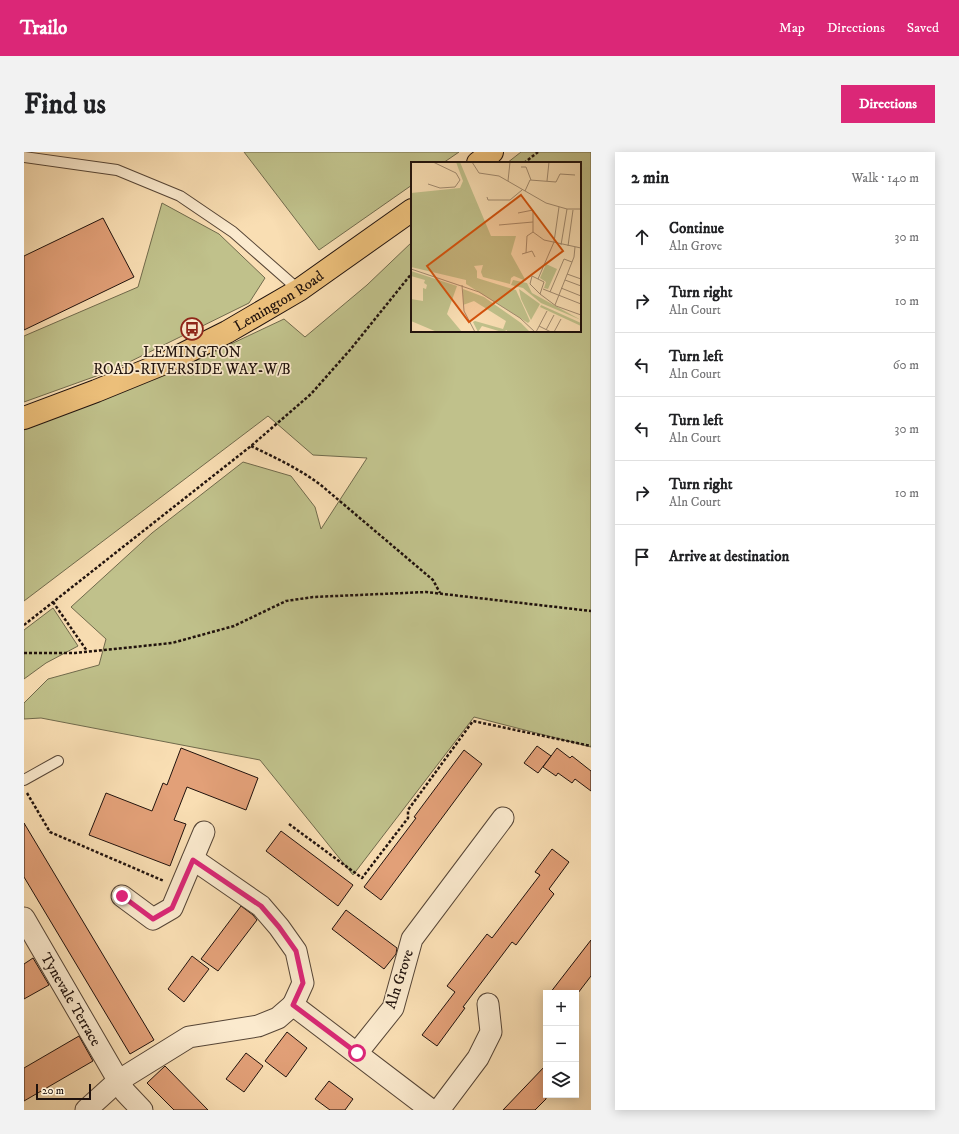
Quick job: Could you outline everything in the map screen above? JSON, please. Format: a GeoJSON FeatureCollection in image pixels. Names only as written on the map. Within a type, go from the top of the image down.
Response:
{"type":"FeatureCollection","features":[{"type":"Feature","properties":{"kind":"main road"},"geometry":{"type":"LineString","coordinates":[[479,162],[492,152]]}},
{"type":"Feature","properties":{"kind":"main road","name":"Lemington Road"},"geometry":{"type":"LineString","coordinates":[[24,418],[96,392],[166,362],[227,332],[299,290],[411,211]]}},
{"type":"Feature","properties":{"kind":"street","name":"Aln Grove"},"geometry":{"type":"LineString","coordinates":[[357,1053],[393,1008],[412,939],[503,818]]}},
{"type":"Feature","properties":{"kind":"street"},"geometry":{"type":"LineString","coordinates":[[122,896],[153,919],[172,908],[204,832]]}},
{"type":"Feature","properties":{"kind":"street"},"geometry":{"type":"LineString","coordinates":[[86,1110],[118,1081],[189,1037],[258,1026],[278,1018],[293,1005],[303,983],[296,951],[279,927],[261,906],[193,860]]}},
{"type":"Feature","properties":{"kind":"street","name":"Tynevale Terrace"},"geometry":{"type":"LineString","coordinates":[[24,918],[118,1081],[125,1092],[142,1110]]}},
{"type":"Feature","properties":{"kind":"street"},"geometry":{"type":"LineString","coordinates":[[439,1110],[478,1058],[491,1032],[488,1004]]}},
{"type":"Feature","properties":{"kind":"street"},"geometry":{"type":"LineString","coordinates":[[293,1005],[431,1110]]}},
{"type":"Feature","properties":{"kind":"lane"},"geometry":{"type":"LineString","coordinates":[[24,157],[117,170],[180,196],[233,232],[299,290]]}},
{"type":"Feature","properties":{"kind":"lane"},"geometry":{"type":"LineString","coordinates":[[24,780],[58,761]]}},
{"type":"Feature","properties":{"kind":"path"},"geometry":{"type":"LineString","coordinates":[[525,162],[538,152]]}},
{"type":"Feature","properties":{"kind":"path"},"geometry":{"type":"LineString","coordinates":[[24,625],[251,446],[311,394],[350,350],[411,274]]}},
{"type":"Feature","properties":{"kind":"path"},"geometry":{"type":"LineString","coordinates":[[251,446],[291,465],[308,475],[433,580],[440,593]]}},
{"type":"Feature","properties":{"kind":"path"},"geometry":{"type":"LineString","coordinates":[[24,653],[87,651],[172,643],[234,626],[286,601],[320,596],[426,592],[591,611]]}},
{"type":"Feature","properties":{"kind":"path"},"geometry":{"type":"LineString","coordinates":[[53,602],[87,651]]}},
{"type":"Feature","properties":{"kind":"path"},"geometry":{"type":"LineString","coordinates":[[289,824],[362,878],[408,818],[408,810],[473,721],[591,746]]}},
{"type":"Feature","properties":{"kind":"path"},"geometry":{"type":"LineString","coordinates":[[24,788],[50,832],[181,888]]}},
{"type":"Feature","properties":{"kind":"green space"},"geometry":{"type":"Polygon","coordinates":[[[244,152],[459,152],[444,162],[411,162],[411,186],[319,250],[244,152]]]}},
{"type":"Feature","properties":{"kind":"green space"},"geometry":{"type":"Polygon","coordinates":[[[521,152],[591,152],[591,747],[474,717],[353,875],[260,760],[41,718],[24,719],[24,703],[48,679],[99,665],[106,639],[71,607],[152,533],[243,462],[291,476],[315,507],[321,529],[367,458],[313,455],[268,416],[24,601],[24,430],[178,369],[284,319],[305,337],[367,285],[411,243],[411,332],[581,332],[581,162],[508,162],[521,152]]]}},
{"type":"Feature","properties":{"kind":"green space"},"geometry":{"type":"Polygon","coordinates":[[[162,203],[219,234],[265,278],[249,303],[113,370],[24,402],[24,336],[138,287],[162,203]]]}},
{"type":"Feature","properties":{"kind":"green space"},"geometry":{"type":"Polygon","coordinates":[[[53,608],[78,646],[46,663],[24,679],[24,630],[53,608]]]}},
{"type":"Feature","properties":{"kind":"building"},"geometry":{"type":"Polygon","coordinates":[[[103,218],[134,277],[24,330],[24,256],[103,218]]]}},
{"type":"Feature","properties":{"kind":"building"},"geometry":{"type":"Polygon","coordinates":[[[537,746],[551,756],[538,773],[524,763],[537,746]]]}},
{"type":"Feature","properties":{"kind":"building"},"geometry":{"type":"Polygon","coordinates":[[[181,748],[258,778],[246,810],[187,787],[174,820],[186,824],[170,866],[89,835],[106,793],[152,811],[163,783],[167,785],[181,748]]]}},
{"type":"Feature","properties":{"kind":"building"},"geometry":{"type":"Polygon","coordinates":[[[557,748],[570,758],[572,756],[591,771],[591,791],[575,779],[572,783],[558,773],[556,776],[543,767],[557,748]]]}},
{"type":"Feature","properties":{"kind":"building"},"geometry":{"type":"Polygon","coordinates":[[[464,750],[482,764],[381,900],[364,887],[416,818],[414,817],[464,750]]]}},
{"type":"Feature","properties":{"kind":"building"},"geometry":{"type":"Polygon","coordinates":[[[24,823],[154,1040],[130,1054],[24,877],[24,823]]]}},
{"type":"Feature","properties":{"kind":"building"},"geometry":{"type":"Polygon","coordinates":[[[281,831],[353,885],[338,906],[266,851],[281,831]]]}},
{"type":"Feature","properties":{"kind":"building"},"geometry":{"type":"Polygon","coordinates":[[[552,849],[569,862],[549,889],[554,894],[516,945],[512,942],[463,1007],[465,1008],[437,1046],[422,1035],[455,992],[447,986],[487,934],[492,938],[540,875],[535,872],[552,849]]]}},
{"type":"Feature","properties":{"kind":"building"},"geometry":{"type":"Polygon","coordinates":[[[241,906],[257,920],[218,971],[201,959],[241,906]]]}},
{"type":"Feature","properties":{"kind":"building"},"geometry":{"type":"Polygon","coordinates":[[[346,910],[397,948],[396,954],[384,969],[332,929],[346,910]]]}},
{"type":"Feature","properties":{"kind":"building"},"geometry":{"type":"Polygon","coordinates":[[[591,940],[591,976],[579,992],[579,990],[552,990],[591,940]]]}},
{"type":"Feature","properties":{"kind":"building"},"geometry":{"type":"Polygon","coordinates":[[[192,956],[209,969],[184,1002],[168,989],[192,956]]]}},
{"type":"Feature","properties":{"kind":"building"},"geometry":{"type":"Polygon","coordinates":[[[33,958],[49,985],[24,999],[24,964],[33,958]]]}},
{"type":"Feature","properties":{"kind":"building"},"geometry":{"type":"Polygon","coordinates":[[[287,1032],[307,1048],[286,1077],[265,1061],[287,1032]]]}},
{"type":"Feature","properties":{"kind":"building"},"geometry":{"type":"Polygon","coordinates":[[[79,1036],[93,1061],[24,1101],[24,1068],[79,1036]]]}},
{"type":"Feature","properties":{"kind":"building"},"geometry":{"type":"Polygon","coordinates":[[[246,1053],[263,1066],[244,1092],[226,1079],[246,1053]]]}},
{"type":"Feature","properties":{"kind":"building"},"geometry":{"type":"Polygon","coordinates":[[[165,1066],[208,1110],[174,1110],[147,1083],[165,1066]]]}},
{"type":"Feature","properties":{"kind":"building"},"geometry":{"type":"Polygon","coordinates":[[[543,1068],[543,1098],[546,1099],[535,1110],[503,1110],[543,1068]]]}},
{"type":"Feature","properties":{"kind":"building"},"geometry":{"type":"Polygon","coordinates":[[[329,1081],[353,1099],[345,1110],[330,1110],[315,1099],[329,1081]]]}},
{"type":"Feature","properties":{"kind":"place","name":"LEMINGTON ROAD-RIVERSIDE WAY-W/B"},"geometry":{"type":"Point","coordinates":[192,329]}},
{"type":"Feature","properties":{"kind":"route"},"geometry":{"type":"LineString","coordinates":[[122,896],[153,919],[172,908],[193,860],[261,906],[279,927],[296,951],[303,983],[293,1005],[357,1053]]}}]}
